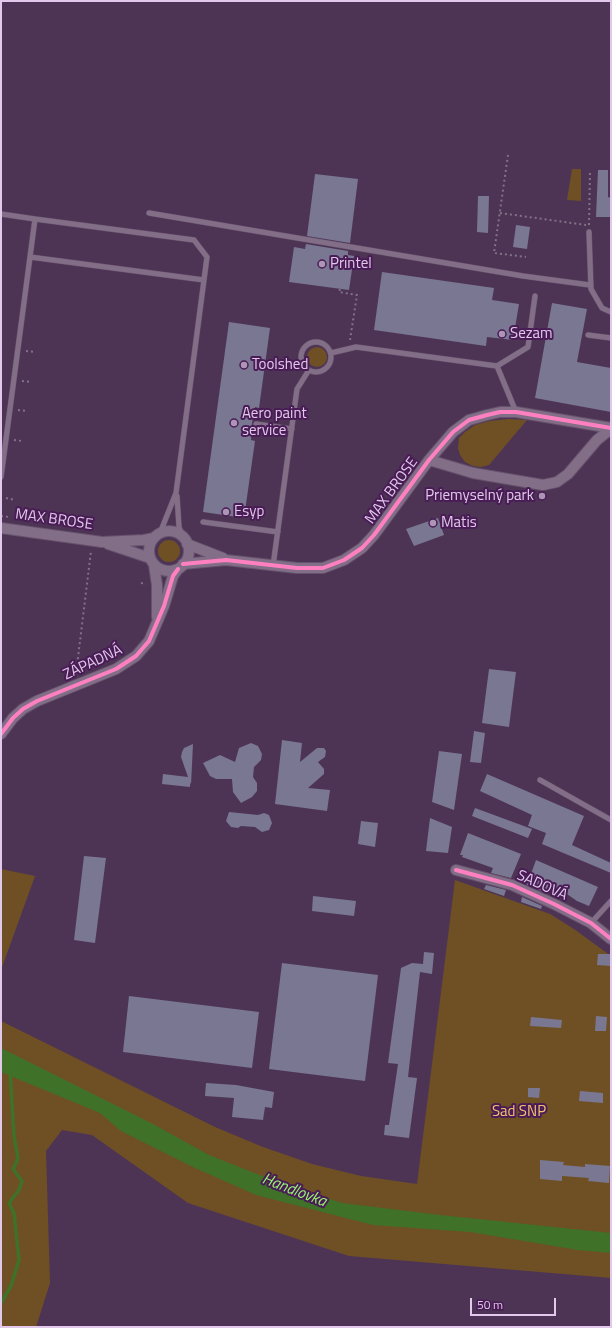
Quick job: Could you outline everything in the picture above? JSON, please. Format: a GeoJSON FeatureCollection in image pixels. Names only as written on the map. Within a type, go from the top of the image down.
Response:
{"type":"FeatureCollection","features":[{"type":"Feature","properties":{"kind":"street","name":"MAX BROSE"},"geometry":{"type":"LineString","coordinates":[[102,542],[152,562],[163,570],[226,560],[297,568],[323,568],[344,560],[362,548],[374,535],[429,460],[453,432],[469,420],[500,412],[516,412],[611,429]]}},
{"type":"Feature","properties":{"kind":"street"},"geometry":{"type":"LineString","coordinates":[[429,460],[472,473],[543,485],[557,482],[568,474],[597,440],[611,429]]}},
{"type":"Feature","properties":{"kind":"street","name":"MAX BROSE"},"geometry":{"type":"LineString","coordinates":[[1,528],[102,542],[144,540],[170,531],[177,533],[185,541],[226,560]]}},
{"type":"Feature","properties":{"kind":"street"},"geometry":{"type":"LineString","coordinates":[[152,562],[149,548],[157,536]]}},
{"type":"Feature","properties":{"kind":"street"},"geometry":{"type":"LineString","coordinates":[[180,567],[188,555],[185,541]]}},
{"type":"Feature","properties":{"kind":"street","name":"ZÁPADNÁ"},"geometry":{"type":"LineString","coordinates":[[152,562],[157,585],[157,623]]}},
{"type":"Feature","properties":{"kind":"street","name":"ZÁPADNÁ"},"geometry":{"type":"LineString","coordinates":[[1,734],[23,708],[116,669],[136,656],[149,641],[164,606],[173,576],[180,567]]}},
{"type":"Feature","properties":{"kind":"street","name":"SADOVÁ"},"geometry":{"type":"LineString","coordinates":[[456,870],[512,885],[554,904],[590,923],[611,939]]}},
{"type":"Feature","properties":{"kind":"lane"},"geometry":{"type":"LineString","coordinates":[[149,213],[523,276],[590,285]]}},
{"type":"Feature","properties":{"kind":"lane"},"geometry":{"type":"LineString","coordinates":[[1,214],[194,240],[207,258],[176,493],[179,527],[185,541]]}},
{"type":"Feature","properties":{"kind":"lane"},"geometry":{"type":"LineString","coordinates":[[1,476],[35,219]]}},
{"type":"Feature","properties":{"kind":"lane"},"geometry":{"type":"LineString","coordinates":[[589,232],[590,285],[602,308],[611,312]]}},
{"type":"Feature","properties":{"kind":"lane"},"geometry":{"type":"LineString","coordinates":[[30,257],[204,280]]}},
{"type":"Feature","properties":{"kind":"lane"},"geometry":{"type":"LineString","coordinates":[[332,353],[356,347],[497,366],[528,347],[535,296]]}},
{"type":"Feature","properties":{"kind":"lane"},"geometry":{"type":"LineString","coordinates":[[588,335],[611,338]]}},
{"type":"Feature","properties":{"kind":"lane"},"geometry":{"type":"LineString","coordinates":[[320,342],[327,346],[332,353],[330,363],[326,369],[316,372],[309,370],[303,364],[301,356],[307,344],[320,342]]}},
{"type":"Feature","properties":{"kind":"lane"},"geometry":{"type":"LineString","coordinates":[[497,366],[516,412]]}},
{"type":"Feature","properties":{"kind":"lane"},"geometry":{"type":"LineString","coordinates":[[273,566],[297,389],[309,370]]}},
{"type":"Feature","properties":{"kind":"lane"},"geometry":{"type":"LineString","coordinates":[[256,424],[292,429]]}},
{"type":"Feature","properties":{"kind":"lane"},"geometry":{"type":"LineString","coordinates":[[157,536],[176,493]]}},
{"type":"Feature","properties":{"kind":"lane"},"geometry":{"type":"LineString","coordinates":[[203,522],[278,532]]}},
{"type":"Feature","properties":{"kind":"lane"},"geometry":{"type":"LineString","coordinates":[[540,780],[611,820]]}},
{"type":"Feature","properties":{"kind":"lane"},"geometry":{"type":"LineString","coordinates":[[590,923],[611,901]]}},
{"type":"Feature","properties":{"kind":"path"},"geometry":{"type":"LineString","coordinates":[[508,155],[494,253],[526,257]]}},
{"type":"Feature","properties":{"kind":"path"},"geometry":{"type":"LineString","coordinates":[[500,213],[589,226],[590,171]]}},
{"type":"Feature","properties":{"kind":"path"},"geometry":{"type":"LineString","coordinates":[[340,289],[339,292],[357,295],[349,348]]}},
{"type":"Feature","properties":{"kind":"path"},"geometry":{"type":"LineString","coordinates":[[26,351],[36,352]]}},
{"type":"Feature","properties":{"kind":"path"},"geometry":{"type":"LineString","coordinates":[[22,381],[31,382]]}},
{"type":"Feature","properties":{"kind":"path"},"geometry":{"type":"LineString","coordinates":[[18,410],[27,411]]}},
{"type":"Feature","properties":{"kind":"path"},"geometry":{"type":"LineString","coordinates":[[14,440],[22,441]]}},
{"type":"Feature","properties":{"kind":"path"},"geometry":{"type":"LineString","coordinates":[[6,498],[16,500]]}},
{"type":"Feature","properties":{"kind":"path"},"geometry":{"type":"LineString","coordinates":[[1,516],[9,517]]}},
{"type":"Feature","properties":{"kind":"path"},"geometry":{"type":"LineString","coordinates":[[76,676],[92,548]]}},
{"type":"Feature","properties":{"kind":"green space"},"geometry":{"type":"Polygon","coordinates":[[[572,169],[581,169],[581,201],[567,200],[572,169]]]}},
{"type":"Feature","properties":{"kind":"green space"},"geometry":{"type":"Polygon","coordinates":[[[317,347],[324,350],[327,357],[324,364],[317,367],[310,364],[307,357],[310,350],[317,347]]]}},
{"type":"Feature","properties":{"kind":"green space"},"geometry":{"type":"Polygon","coordinates":[[[508,419],[527,420],[489,465],[481,467],[473,466],[465,462],[460,455],[458,448],[459,438],[465,432],[475,425],[490,421],[508,419]]]}},
{"type":"Feature","properties":{"kind":"green space"},"geometry":{"type":"Polygon","coordinates":[[[169,540],[177,543],[180,551],[177,559],[169,562],[161,559],[158,551],[161,543],[169,540]]]}},
{"type":"Feature","properties":{"kind":"green space"},"geometry":{"type":"Polygon","coordinates":[[[1,869],[35,876],[1,970],[1,869]]]}},
{"type":"Feature","properties":{"kind":"green space","name":"Sad SNP"},"geometry":{"type":"Polygon","coordinates":[[[455,880],[550,914],[574,929],[611,956],[611,1278],[349,1256],[188,1203],[92,1135],[62,1130],[46,1151],[50,1283],[36,1327],[1,1327],[1,1021],[215,1127],[263,1147],[312,1164],[361,1176],[417,1184],[455,880]]]}},
{"type":"Feature","properties":{"kind":"water","name":"Handlovka"},"geometry":{"type":"Polygon","coordinates":[[[1,1048],[153,1124],[209,1155],[262,1176],[342,1203],[611,1233],[611,1253],[578,1250],[470,1232],[373,1225],[256,1195],[195,1168],[121,1131],[100,1113],[1,1072],[1,1048]]]}},
{"type":"Feature","properties":{"kind":"building"},"geometry":{"type":"Polygon","coordinates":[[[598,170],[608,170],[608,197],[611,198],[611,217],[596,217],[598,170]]]}},
{"type":"Feature","properties":{"kind":"building"},"geometry":{"type":"Polygon","coordinates":[[[315,174],[358,179],[350,243],[307,236],[315,174]]]}},
{"type":"Feature","properties":{"kind":"building"},"geometry":{"type":"Polygon","coordinates":[[[478,196],[489,196],[488,233],[477,232],[478,196]]]}},
{"type":"Feature","properties":{"kind":"building"},"geometry":{"type":"Polygon","coordinates":[[[516,225],[530,227],[527,249],[513,247],[516,225]]]}},
{"type":"Feature","properties":{"kind":"building","name":"Printel"},"geometry":{"type":"Polygon","coordinates":[[[306,244],[348,251],[348,255],[354,256],[349,290],[289,282],[294,247],[305,249],[306,244]]]}},
{"type":"Feature","properties":{"kind":"building"},"geometry":{"type":"Polygon","coordinates":[[[382,272],[494,288],[492,300],[519,304],[513,340],[487,337],[486,346],[374,330],[382,272]]]}},
{"type":"Feature","properties":{"kind":"building"},"geometry":{"type":"Polygon","coordinates":[[[552,303],[587,309],[577,362],[611,368],[611,412],[535,398],[552,303]]]}},
{"type":"Feature","properties":{"kind":"building"},"geometry":{"type":"Polygon","coordinates":[[[229,322],[270,328],[259,408],[255,407],[252,423],[251,440],[255,441],[244,518],[203,512],[229,322]]]}},
{"type":"Feature","properties":{"kind":"building"},"geometry":{"type":"Polygon","coordinates":[[[438,518],[444,535],[414,546],[406,529],[438,518]]]}},
{"type":"Feature","properties":{"kind":"building"},"geometry":{"type":"Polygon","coordinates":[[[489,669],[516,672],[509,727],[482,723],[489,669]]]}},
{"type":"Feature","properties":{"kind":"building"},"geometry":{"type":"Polygon","coordinates":[[[474,731],[485,733],[481,763],[470,762],[474,731]]]}},
{"type":"Feature","properties":{"kind":"building"},"geometry":{"type":"Polygon","coordinates":[[[282,740],[302,743],[300,762],[317,748],[324,748],[326,751],[325,757],[318,762],[324,769],[324,774],[308,788],[330,790],[327,811],[275,804],[282,740]]]}},
{"type":"Feature","properties":{"kind":"building"},"geometry":{"type":"Polygon","coordinates":[[[251,743],[258,746],[262,754],[261,760],[254,767],[253,777],[257,783],[257,791],[252,797],[241,803],[233,792],[232,779],[216,779],[210,776],[203,763],[220,755],[235,762],[239,748],[251,743]]]}},
{"type":"Feature","properties":{"kind":"building"},"geometry":{"type":"Polygon","coordinates":[[[193,744],[190,787],[162,784],[163,774],[188,777],[181,757],[184,748],[193,744]]]}},
{"type":"Feature","properties":{"kind":"building"},"geometry":{"type":"Polygon","coordinates":[[[439,751],[462,754],[454,810],[432,802],[439,751]]]}},
{"type":"Feature","properties":{"kind":"building"},"geometry":{"type":"Polygon","coordinates":[[[487,774],[584,816],[572,845],[611,863],[611,873],[542,844],[546,833],[528,826],[532,815],[480,791],[487,774]]]}},
{"type":"Feature","properties":{"kind":"building"},"geometry":{"type":"Polygon","coordinates":[[[475,808],[532,829],[528,838],[472,816],[475,808]]]}},
{"type":"Feature","properties":{"kind":"building"},"geometry":{"type":"Polygon","coordinates":[[[229,812],[258,815],[264,813],[269,815],[272,823],[269,830],[262,832],[255,827],[231,827],[226,821],[229,812]]]}},
{"type":"Feature","properties":{"kind":"building"},"geometry":{"type":"Polygon","coordinates":[[[430,818],[452,827],[448,853],[426,851],[430,818]]]}},
{"type":"Feature","properties":{"kind":"building"},"geometry":{"type":"Polygon","coordinates":[[[361,821],[378,823],[375,847],[358,844],[361,821]]]}},
{"type":"Feature","properties":{"kind":"building"},"geometry":{"type":"Polygon","coordinates":[[[468,833],[521,854],[511,878],[491,873],[493,868],[460,855],[468,833]]]}},
{"type":"Feature","properties":{"kind":"building"},"geometry":{"type":"Polygon","coordinates":[[[84,856],[106,858],[95,943],[74,940],[84,856]]]}},
{"type":"Feature","properties":{"kind":"building"},"geometry":{"type":"Polygon","coordinates":[[[536,860],[598,887],[589,906],[577,901],[561,890],[558,894],[548,890],[547,893],[527,885],[536,860]]]}},
{"type":"Feature","properties":{"kind":"building"},"geometry":{"type":"Polygon","coordinates":[[[486,885],[506,890],[504,896],[484,889],[486,885]]]}},
{"type":"Feature","properties":{"kind":"building"},"geometry":{"type":"Polygon","coordinates":[[[313,896],[356,901],[354,916],[312,911],[313,896]]]}},
{"type":"Feature","properties":{"kind":"building"},"geometry":{"type":"Polygon","coordinates":[[[522,897],[542,906],[541,909],[521,902],[522,897]]]}},
{"type":"Feature","properties":{"kind":"building"},"geometry":{"type":"Polygon","coordinates":[[[424,952],[434,953],[432,974],[420,972],[408,1077],[417,1078],[409,1138],[384,1135],[385,1125],[389,1125],[398,1064],[388,1063],[401,968],[412,963],[423,964],[424,952]]]}},
{"type":"Feature","properties":{"kind":"building"},"geometry":{"type":"Polygon","coordinates":[[[598,954],[611,954],[611,966],[597,965],[598,954]]]}},
{"type":"Feature","properties":{"kind":"building"},"geometry":{"type":"Polygon","coordinates":[[[282,963],[378,975],[365,1081],[269,1069],[282,963]]]}},
{"type":"Feature","properties":{"kind":"building"},"geometry":{"type":"Polygon","coordinates":[[[129,996],[259,1012],[252,1068],[123,1052],[129,996]]]}},
{"type":"Feature","properties":{"kind":"building"},"geometry":{"type":"Polygon","coordinates":[[[596,1016],[607,1017],[606,1031],[595,1031],[596,1016]]]}},
{"type":"Feature","properties":{"kind":"building"},"geometry":{"type":"Polygon","coordinates":[[[531,1017],[562,1020],[561,1028],[530,1026],[531,1017]]]}},
{"type":"Feature","properties":{"kind":"building"},"geometry":{"type":"Polygon","coordinates":[[[206,1083],[236,1085],[274,1092],[272,1108],[265,1107],[263,1120],[232,1117],[234,1098],[205,1096],[206,1083]]]}},
{"type":"Feature","properties":{"kind":"building"},"geometry":{"type":"Polygon","coordinates":[[[528,1088],[540,1088],[539,1098],[528,1097],[528,1088]]]}},
{"type":"Feature","properties":{"kind":"building"},"geometry":{"type":"Polygon","coordinates":[[[580,1091],[603,1093],[603,1103],[579,1101],[580,1091]]]}},
{"type":"Feature","properties":{"kind":"building"},"geometry":{"type":"Polygon","coordinates":[[[540,1160],[564,1162],[563,1165],[585,1167],[585,1164],[610,1166],[609,1183],[588,1181],[589,1178],[562,1176],[562,1181],[540,1179],[540,1160]]]}},
{"type":"Feature","properties":{"kind":"waterway"},"geometry":{"type":"LineString","coordinates":[[1,1303],[11,1286],[19,1260],[14,1213],[9,1203],[19,1190],[22,1181],[13,1169],[18,1159],[14,1136],[10,1071]]}},
{"type":"Feature","properties":{"kind":"cycle path"},"geometry":{"type":"LineString","coordinates":[[183,564],[226,560],[297,568],[323,568],[344,560],[362,548],[374,535],[429,460],[453,432],[469,420],[500,412],[516,412],[611,428]]}},
{"type":"Feature","properties":{"kind":"cycle path"},"geometry":{"type":"LineString","coordinates":[[1,734],[13,718],[23,709],[37,701],[116,669],[136,656],[149,641],[164,606],[173,576],[178,569]]}},
{"type":"Feature","properties":{"kind":"cycle path"},"geometry":{"type":"LineString","coordinates":[[456,870],[512,885],[591,923],[611,939]]}},
{"type":"Feature","properties":{"kind":"place","name":"Printel"},"geometry":{"type":"Point","coordinates":[322,264]}},
{"type":"Feature","properties":{"kind":"place","name":"Sezam"},"geometry":{"type":"Point","coordinates":[502,334]}},
{"type":"Feature","properties":{"kind":"place","name":"Toolshed"},"geometry":{"type":"Point","coordinates":[244,365]}},
{"type":"Feature","properties":{"kind":"place","name":"Aero paint service"},"geometry":{"type":"Point","coordinates":[234,423]}},
{"type":"Feature","properties":{"kind":"place","name":"Priemyselný park"},"geometry":{"type":"Point","coordinates":[542,496]}},
{"type":"Feature","properties":{"kind":"place","name":"Esyp"},"geometry":{"type":"Point","coordinates":[226,512]}},
{"type":"Feature","properties":{"kind":"place","name":"Matis"},"geometry":{"type":"Point","coordinates":[433,523]}}]}
